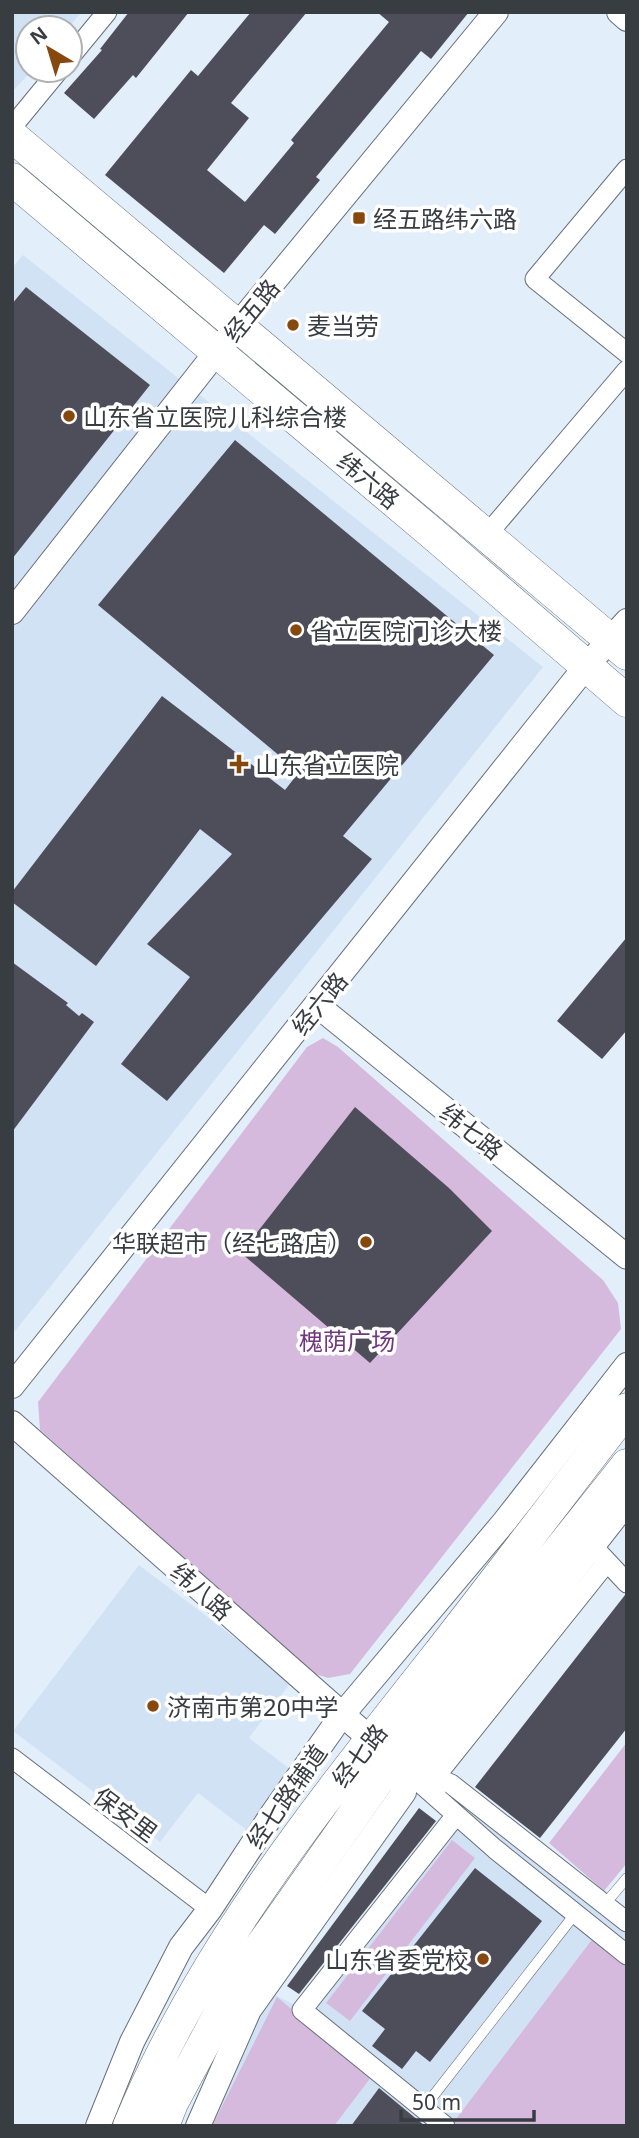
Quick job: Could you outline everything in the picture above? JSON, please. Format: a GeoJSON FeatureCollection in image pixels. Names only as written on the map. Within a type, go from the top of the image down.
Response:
{"type":"FeatureCollection","features":[{"type":"Feature","properties":{"kind":"main road","name":"纬六路"},"geometry":{"type":"LineString","coordinates":[[12,136],[485,537],[621,639]]}},
{"type":"Feature","properties":{"kind":"main road","name":"纬六路"},"geometry":{"type":"LineString","coordinates":[[12,179],[627,701]]}},
{"type":"Feature","properties":{"kind":"main road","name":"经七路"},"geometry":{"type":"LineString","coordinates":[[163,2126],[189,2069],[240,1976],[382,1749],[627,1409]]}},
{"type":"Feature","properties":{"kind":"main road","name":"经七路"},"geometry":{"type":"LineString","coordinates":[[130,2126],[149,2078],[187,2006],[251,1899],[340,1778],[382,1749],[627,1465]]}},
{"type":"Feature","properties":{"kind":"street"},"geometry":{"type":"LineString","coordinates":[[84,40],[107,12]]}},
{"type":"Feature","properties":{"kind":"street","name":"经五路"},"geometry":{"type":"LineString","coordinates":[[12,612],[237,326],[496,12]]}},
{"type":"Feature","properties":{"kind":"street"},"geometry":{"type":"LineString","coordinates":[[620,12],[627,19]]}},
{"type":"Feature","properties":{"kind":"street"},"geometry":{"type":"LineString","coordinates":[[12,127],[47,84]]}},
{"type":"Feature","properties":{"kind":"street"},"geometry":{"type":"LineString","coordinates":[[627,169],[534,279],[627,352]]}},
{"type":"Feature","properties":{"kind":"street"},"geometry":{"type":"LineString","coordinates":[[485,537],[627,370]]}},
{"type":"Feature","properties":{"kind":"street","name":"经六路"},"geometry":{"type":"LineString","coordinates":[[12,1386],[587,666],[621,639]]}},
{"type":"Feature","properties":{"kind":"street","name":"纬七路"},"geometry":{"type":"LineString","coordinates":[[317,1006],[627,1257]]}},
{"type":"Feature","properties":{"kind":"street","name":"经七路辅道"},"geometry":{"type":"LineString","coordinates":[[98,2126],[132,2042],[181,1947],[210,1909],[273,1813],[342,1715],[505,1521],[627,1365]]}},
{"type":"Feature","properties":{"kind":"street","name":"纬八路"},"geometry":{"type":"LineString","coordinates":[[12,1423],[382,1749]]}},
{"type":"Feature","properties":{"kind":"street"},"geometry":{"type":"LineString","coordinates":[[435,1777],[599,1554],[627,1502]]}},
{"type":"Feature","properties":{"kind":"street"},"geometry":{"type":"LineString","coordinates":[[382,1749],[422,1763],[599,1554]]}},
{"type":"Feature","properties":{"kind":"street"},"geometry":{"type":"LineString","coordinates":[[599,1554],[627,1583]]}},
{"type":"Feature","properties":{"kind":"street"},"geometry":{"type":"LineString","coordinates":[[382,1749],[451,1784],[627,1922]]}},
{"type":"Feature","properties":{"kind":"street"},"geometry":{"type":"LineString","coordinates":[[382,1749],[456,1815],[627,1955]]}},
{"type":"Feature","properties":{"kind":"street"},"geometry":{"type":"LineString","coordinates":[[198,2126],[249,2010],[404,1792],[382,1749]]}},
{"type":"Feature","properties":{"kind":"street","name":"保安里"},"geometry":{"type":"LineString","coordinates":[[12,1758],[210,1909]]}},
{"type":"Feature","properties":{"kind":"street"},"geometry":{"type":"LineString","coordinates":[[445,2126],[302,2010],[456,1815]]}},
{"type":"Feature","properties":{"kind":"lane"},"geometry":{"type":"LineString","coordinates":[[604,1905],[627,1878]]}},
{"type":"Feature","properties":{"kind":"lane"},"geometry":{"type":"LineString","coordinates":[[424,2109],[575,1914]]}},
{"type":"Feature","properties":{"kind":"shaded area"},"geometry":{"type":"Polygon","coordinates":[[[12,12],[82,12],[14,14],[14,84],[19,84],[14,90],[12,12]]]}},
{"type":"Feature","properties":{"kind":"shaded area","name":"山东省立医院"},"geometry":{"type":"Polygon","coordinates":[[[23,255],[543,667],[12,1335],[12,268],[23,255]]]}},
{"type":"Feature","properties":{"kind":"shaded area","name":"济南市第20中学"},"geometry":{"type":"Polygon","coordinates":[[[139,1565],[292,1681],[249,1738],[298,1775],[253,1835],[198,1793],[160,1842],[13,1731],[139,1565]]]}},
{"type":"Feature","properties":{"kind":"shaded area","name":"山东省委党校"},"geometry":{"type":"Polygon","coordinates":[[[458,1801],[627,1926],[627,2126],[205,2126],[268,1992],[302,2008],[458,1801]]]}},
{"type":"Feature","properties":{"kind":"green space","name":"槐荫广场"},"geometry":{"type":"Polygon","coordinates":[[[323,1038],[338,1047],[603,1280],[618,1303],[621,1329],[350,1674],[328,1678],[312,1673],[40,1430],[38,1402],[307,1047],[323,1038]]]}},
{"type":"Feature","properties":{"kind":"green space"},"geometry":{"type":"Polygon","coordinates":[[[627,1742],[627,1863],[604,1891],[549,1843],[627,1742]]]}},
{"type":"Feature","properties":{"kind":"green space"},"geometry":{"type":"Polygon","coordinates":[[[452,1840],[475,1858],[350,2021],[326,2003],[452,1840]]]}},
{"type":"Feature","properties":{"kind":"green space"},"geometry":{"type":"Polygon","coordinates":[[[603,1925],[627,1943],[627,2126],[456,2126],[453,2123],[603,1925]]]}},
{"type":"Feature","properties":{"kind":"green space"},"geometry":{"type":"Polygon","coordinates":[[[277,1997],[372,2076],[334,2126],[212,2126],[277,1997]]]}},
{"type":"Feature","properties":{"kind":"building"},"geometry":{"type":"Polygon","coordinates":[[[129,12],[189,12],[136,78],[133,75],[94,119],[64,93],[72,84],[84,84],[84,70],[102,50],[100,49],[129,12]]]}},
{"type":"Feature","properties":{"kind":"building"},"geometry":{"type":"Polygon","coordinates":[[[251,12],[307,12],[231,103],[249,118],[207,170],[245,202],[294,143],[291,140],[389,22],[377,12],[469,12],[431,59],[421,51],[316,177],[320,180],[275,234],[264,225],[224,273],[105,175],[191,70],[198,76],[251,12]]]}},
{"type":"Feature","properties":{"kind":"building","name":"山东省立医院儿科综合楼"},"geometry":{"type":"Polygon","coordinates":[[[26,287],[150,385],[12,559],[12,304],[26,287]]]}},
{"type":"Feature","properties":{"kind":"building"},"geometry":{"type":"Polygon","coordinates":[[[235,440],[494,655],[343,836],[372,859],[167,1101],[121,1064],[190,977],[147,944],[232,854],[200,829],[96,966],[12,902],[12,892],[162,696],[285,790],[299,772],[98,605],[235,440]]]}},
{"type":"Feature","properties":{"kind":"building"},"geometry":{"type":"Polygon","coordinates":[[[627,937],[627,1030],[602,1059],[557,1021],[627,937]]]}},
{"type":"Feature","properties":{"kind":"building"},"geometry":{"type":"Polygon","coordinates":[[[12,962],[68,1003],[66,1005],[79,1016],[82,1013],[94,1022],[12,1132],[12,962]]]}},
{"type":"Feature","properties":{"kind":"building","name":"华联超市（经七路店）"},"geometry":{"type":"Polygon","coordinates":[[[355,1107],[449,1188],[492,1231],[370,1363],[241,1253],[355,1107]]]}},
{"type":"Feature","properties":{"kind":"building"},"geometry":{"type":"Polygon","coordinates":[[[625,1595],[627,1728],[540,1838],[475,1787],[625,1595]]]}},
{"type":"Feature","properties":{"kind":"building"},"geometry":{"type":"Polygon","coordinates":[[[419,1808],[436,1821],[299,1994],[287,1986],[419,1808]]]}},
{"type":"Feature","properties":{"kind":"building"},"geometry":{"type":"Polygon","coordinates":[[[475,1868],[542,1921],[430,2062],[416,2051],[402,2069],[372,2046],[385,2029],[362,2011],[475,1868]]]}},
{"type":"Feature","properties":{"kind":"building"},"geometry":{"type":"Polygon","coordinates":[[[379,2088],[425,2126],[351,2126],[379,2088]]]}},
{"type":"Feature","properties":{"kind":"place","name":"经五路纬六路"},"geometry":{"type":"Point","coordinates":[359,218]}},
{"type":"Feature","properties":{"kind":"place","name":"麦当劳"},"geometry":{"type":"Point","coordinates":[293,325]}},
{"type":"Feature","properties":{"kind":"place","name":"山东省立医院儿科综合楼"},"geometry":{"type":"Point","coordinates":[69,416]}},
{"type":"Feature","properties":{"kind":"place","name":"省立医院门诊大楼"},"geometry":{"type":"Point","coordinates":[296,630]}},
{"type":"Feature","properties":{"kind":"place","name":"山东省立医院"},"geometry":{"type":"Point","coordinates":[239,764]}},
{"type":"Feature","properties":{"kind":"place","name":"华联超市（经七路店）"},"geometry":{"type":"Point","coordinates":[366,1242]}},
{"type":"Feature","properties":{"kind":"place","name":"济南市第20中学"},"geometry":{"type":"Point","coordinates":[153,1706]}},
{"type":"Feature","properties":{"kind":"place","name":"山东省委党校"},"geometry":{"type":"Point","coordinates":[483,1959]}}]}
